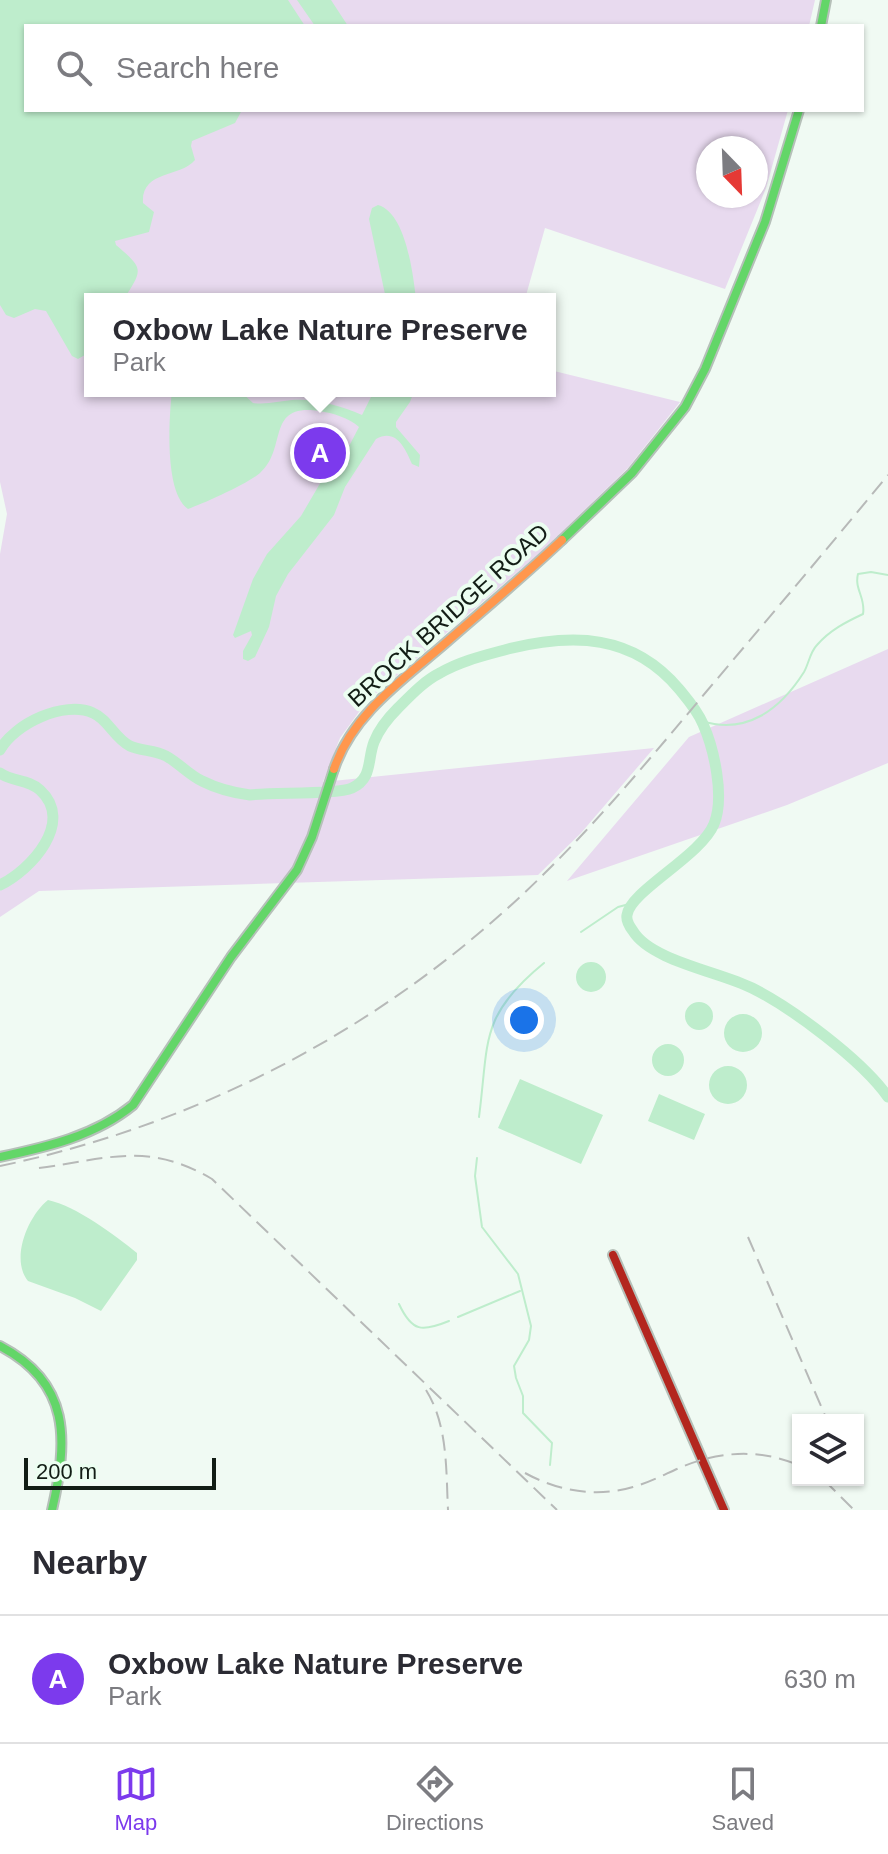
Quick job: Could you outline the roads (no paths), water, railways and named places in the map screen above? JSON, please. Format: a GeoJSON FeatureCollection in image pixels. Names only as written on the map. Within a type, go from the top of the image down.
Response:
{"type":"FeatureCollection","features":[{"type":"Feature","properties":{"kind":"street"},"geometry":{"type":"LineString","coordinates":[[821,24],[826,0]]}},
{"type":"Feature","properties":{"kind":"street","name":"BROCK BRIDGE ROAD"},"geometry":{"type":"LineString","coordinates":[[0,1157],[102,1126],[124,1114],[133,1105],[231,957],[297,870],[347,741],[368,711],[514,584],[601,503],[632,473],[685,407],[705,369],[765,222],[798,112]]}},
{"type":"Feature","properties":{"kind":"street"},"geometry":{"type":"LineString","coordinates":[[613,1255],[724,1510]]}},
{"type":"Feature","properties":{"kind":"street"},"geometry":{"type":"LineString","coordinates":[[0,1346],[27,1360],[39,1371],[55,1398],[60,1430],[52,1510]]}},
{"type":"Feature","properties":{"kind":"waterway"},"geometry":{"type":"LineString","coordinates":[[702,721],[733,725],[747,722],[773,708],[795,686],[822,640],[838,627],[863,614],[858,574],[871,572],[888,575]]}},
{"type":"Feature","properties":{"kind":"waterway"},"geometry":{"type":"LineString","coordinates":[[0,750],[16,731],[28,723],[55,712],[81,710],[98,716],[130,746],[166,756],[207,784],[225,790],[250,795],[344,790],[363,779],[376,737],[391,715],[434,676],[473,659],[532,644],[579,640],[622,648],[642,657],[661,671],[695,710],[711,746],[718,787],[717,813],[707,836],[640,895],[627,917],[631,928],[642,941],[670,958],[739,982],[786,1008],[844,1052],[888,1097]]}},
{"type":"Feature","properties":{"kind":"waterway"},"geometry":{"type":"LineString","coordinates":[[0,773],[40,790],[50,803],[53,816],[51,830],[36,857],[0,885]]}},
{"type":"Feature","properties":{"kind":"waterway"},"geometry":{"type":"LineString","coordinates":[[581,932],[618,907],[633,903]]}},
{"type":"Feature","properties":{"kind":"waterway"},"geometry":{"type":"LineString","coordinates":[[479,1117],[491,1031],[508,999],[544,963]]}},
{"type":"Feature","properties":{"kind":"waterway"},"geometry":{"type":"LineString","coordinates":[[477,1158],[475,1176],[482,1227],[518,1274],[531,1326],[529,1340],[514,1366],[523,1396],[523,1413],[552,1443],[550,1465]]}},
{"type":"Feature","properties":{"kind":"waterway"},"geometry":{"type":"LineString","coordinates":[[458,1317],[520,1291]]}},
{"type":"Feature","properties":{"kind":"waterway"},"geometry":{"type":"LineString","coordinates":[[399,1304],[413,1325],[425,1328],[449,1321]]}},
{"type":"Feature","properties":{"kind":"railway"},"geometry":{"type":"LineString","coordinates":[[0,1166],[68,1150],[134,1129],[262,1076],[323,1043],[438,966],[521,896],[604,812],[888,475]]}},
{"type":"Feature","properties":{"kind":"railway"},"geometry":{"type":"LineString","coordinates":[[39,1168],[107,1158],[147,1156],[189,1167],[212,1179],[557,1510]]}},
{"type":"Feature","properties":{"kind":"railway"},"geometry":{"type":"LineString","coordinates":[[748,1237],[824,1414]]}},
{"type":"Feature","properties":{"kind":"railway"},"geometry":{"type":"LineString","coordinates":[[426,1390],[442,1433],[448,1510]]}},
{"type":"Feature","properties":{"kind":"railway"},"geometry":{"type":"LineString","coordinates":[[525,1473],[564,1488],[605,1492],[646,1483],[712,1457],[755,1454],[792,1463]]}},
{"type":"Feature","properties":{"kind":"railway"},"geometry":{"type":"LineString","coordinates":[[830,1486],[854,1510]]}},
{"type":"Feature","properties":{"kind":"place","name":"Oxbow Lake Nature Preserve"},"geometry":{"type":"Point","coordinates":[320,453]}}]}
